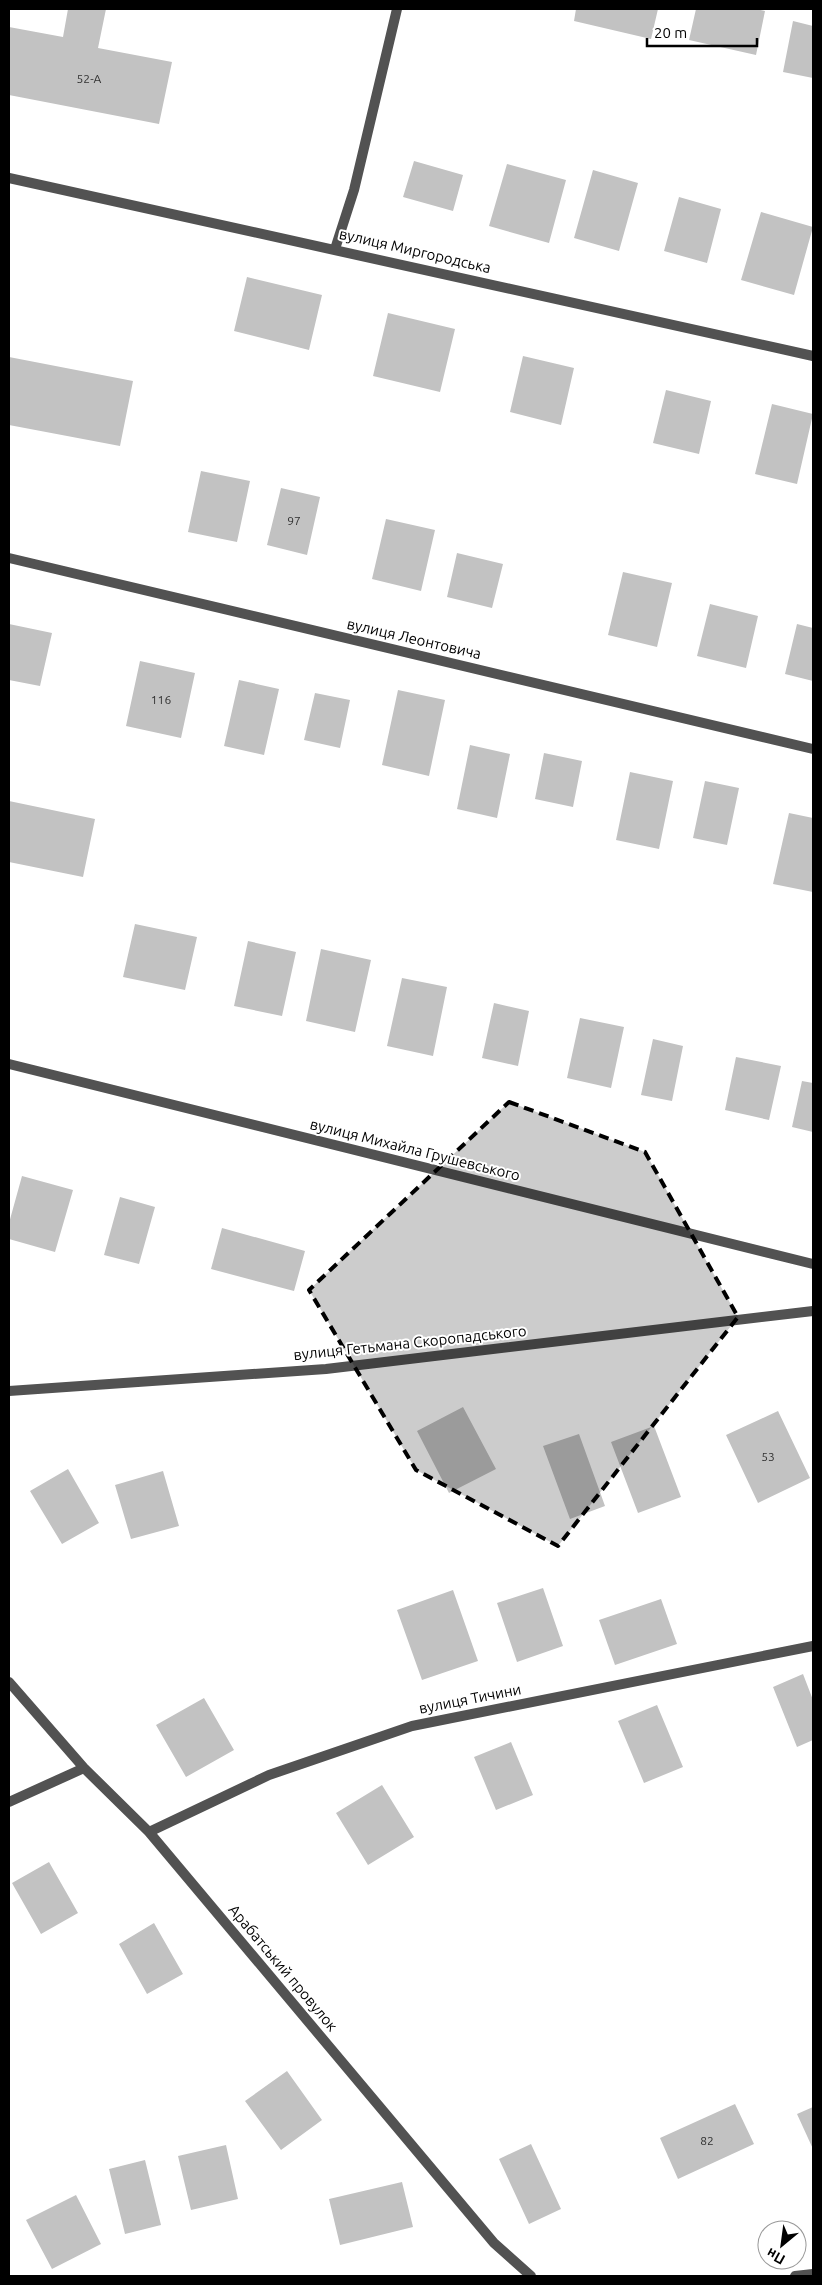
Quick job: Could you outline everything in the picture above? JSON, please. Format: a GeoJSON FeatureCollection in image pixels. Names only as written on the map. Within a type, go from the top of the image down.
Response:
{"type":"FeatureCollection","features":[{"type":"Feature","properties":{"kind":"street"},"geometry":{"type":"LineString","coordinates":[[335,248],[354,190],[397,9]]}},
{"type":"Feature","properties":{"kind":"street","name":"вулиця Миргородська"},"geometry":{"type":"LineString","coordinates":[[9,178],[335,248],[813,356]]}},
{"type":"Feature","properties":{"kind":"street","name":"вулиця Леонтовича"},"geometry":{"type":"LineString","coordinates":[[9,558],[813,749]]}},
{"type":"Feature","properties":{"kind":"street","name":"вулиця Михайла Грушевського"},"geometry":{"type":"LineString","coordinates":[[9,1064],[813,1264]]}},
{"type":"Feature","properties":{"kind":"street","name":"вулиця Гетьмана Скоропадського"},"geometry":{"type":"LineString","coordinates":[[9,1391],[326,1369],[813,1311]]}},
{"type":"Feature","properties":{"kind":"street","name":"вулиця Тичини"},"geometry":{"type":"LineString","coordinates":[[149,1832],[269,1775],[412,1726],[813,1646]]}},
{"type":"Feature","properties":{"kind":"street","name":"Арабатський провулок"},"geometry":{"type":"LineString","coordinates":[[9,1682],[84,1768],[149,1832],[494,2243],[531,2276]]}},
{"type":"Feature","properties":{"kind":"street"},"geometry":{"type":"LineString","coordinates":[[9,1802],[84,1768]]}},
{"type":"Feature","properties":{"kind":"street"},"geometry":{"type":"LineString","coordinates":[[795,2276],[813,2274]]}},
{"type":"Feature","properties":{"kind":"highlighted area"},"geometry":{"type":"Polygon","coordinates":[[[509,1102],[645,1152],[738,1317],[558,1546],[416,1470],[309,1290],[509,1102]]]}},
{"type":"Feature","properties":{"kind":"building"},"geometry":{"type":"Polygon","coordinates":[[[68,9],[106,9],[98,48],[172,62],[159,124],[9,95],[9,27],[63,37],[68,9]]]}},
{"type":"Feature","properties":{"kind":"building"},"geometry":{"type":"Polygon","coordinates":[[[576,9],[658,9],[651,39],[574,21],[576,9]]]}},
{"type":"Feature","properties":{"kind":"building"},"geometry":{"type":"Polygon","coordinates":[[[696,9],[756,9],[765,11],[756,55],[689,40],[696,9]]]}},
{"type":"Feature","properties":{"kind":"building"},"geometry":{"type":"Polygon","coordinates":[[[793,21],[813,26],[813,78],[783,72],[793,21]]]}},
{"type":"Feature","properties":{"kind":"building"},"geometry":{"type":"Polygon","coordinates":[[[414,161],[463,175],[453,211],[403,197],[414,161]]]}},
{"type":"Feature","properties":{"kind":"building"},"geometry":{"type":"Polygon","coordinates":[[[507,164],[566,180],[549,243],[489,226],[507,164]]]}},
{"type":"Feature","properties":{"kind":"building"},"geometry":{"type":"Polygon","coordinates":[[[593,170],[638,183],[619,251],[574,238],[593,170]]]}},
{"type":"Feature","properties":{"kind":"building"},"geometry":{"type":"Polygon","coordinates":[[[679,197],[721,209],[707,263],[664,251],[679,197]]]}},
{"type":"Feature","properties":{"kind":"building"},"geometry":{"type":"Polygon","coordinates":[[[761,212],[813,227],[794,295],[741,280],[761,212]]]}},
{"type":"Feature","properties":{"kind":"building"},"geometry":{"type":"Polygon","coordinates":[[[247,277],[322,295],[309,350],[234,331],[247,277]]]}},
{"type":"Feature","properties":{"kind":"building"},"geometry":{"type":"Polygon","coordinates":[[[388,313],[455,329],[440,392],[373,376],[388,313]]]}},
{"type":"Feature","properties":{"kind":"building"},"geometry":{"type":"Polygon","coordinates":[[[523,356],[574,368],[561,425],[510,412],[523,356]]]}},
{"type":"Feature","properties":{"kind":"building"},"geometry":{"type":"Polygon","coordinates":[[[9,357],[133,381],[120,446],[9,425],[9,357]]]}},
{"type":"Feature","properties":{"kind":"building"},"geometry":{"type":"Polygon","coordinates":[[[666,390],[711,401],[699,454],[653,443],[666,390]]]}},
{"type":"Feature","properties":{"kind":"building"},"geometry":{"type":"Polygon","coordinates":[[[772,404],[813,414],[797,484],[755,474],[772,404]]]}},
{"type":"Feature","properties":{"kind":"building"},"geometry":{"type":"Polygon","coordinates":[[[201,471],[250,481],[237,542],[188,532],[201,471]]]}},
{"type":"Feature","properties":{"kind":"building"},"geometry":{"type":"Polygon","coordinates":[[[281,488],[320,497],[307,555],[267,545],[281,488]]]}},
{"type":"Feature","properties":{"kind":"building"},"geometry":{"type":"Polygon","coordinates":[[[386,519],[435,530],[421,591],[372,579],[386,519]]]}},
{"type":"Feature","properties":{"kind":"building"},"geometry":{"type":"Polygon","coordinates":[[[457,553],[503,564],[492,608],[447,597],[457,553]]]}},
{"type":"Feature","properties":{"kind":"building"},"geometry":{"type":"Polygon","coordinates":[[[623,572],[672,583],[657,647],[608,635],[623,572]]]}},
{"type":"Feature","properties":{"kind":"building"},"geometry":{"type":"Polygon","coordinates":[[[710,604],[758,616],[746,668],[697,656],[710,604]]]}},
{"type":"Feature","properties":{"kind":"building"},"geometry":{"type":"Polygon","coordinates":[[[9,624],[52,633],[40,686],[9,680],[9,624]]]}},
{"type":"Feature","properties":{"kind":"building"},"geometry":{"type":"Polygon","coordinates":[[[797,624],[813,628],[813,681],[785,674],[797,624]]]}},
{"type":"Feature","properties":{"kind":"building"},"geometry":{"type":"Polygon","coordinates":[[[140,661],[195,673],[181,738],[126,726],[140,661]]]}},
{"type":"Feature","properties":{"kind":"building"},"geometry":{"type":"Polygon","coordinates":[[[239,680],[279,689],[264,755],[224,746],[239,680]]]}},
{"type":"Feature","properties":{"kind":"building"},"geometry":{"type":"Polygon","coordinates":[[[398,690],[445,700],[429,776],[382,765],[398,690]]]}},
{"type":"Feature","properties":{"kind":"building"},"geometry":{"type":"Polygon","coordinates":[[[315,693],[350,700],[340,748],[304,740],[315,693]]]}},
{"type":"Feature","properties":{"kind":"building"},"geometry":{"type":"Polygon","coordinates":[[[470,745],[510,754],[497,818],[457,809],[470,745]]]}},
{"type":"Feature","properties":{"kind":"building"},"geometry":{"type":"Polygon","coordinates":[[[544,753],[582,761],[573,807],[535,799],[544,753]]]}},
{"type":"Feature","properties":{"kind":"building"},"geometry":{"type":"Polygon","coordinates":[[[630,772],[673,781],[659,849],[616,840],[630,772]]]}},
{"type":"Feature","properties":{"kind":"building"},"geometry":{"type":"Polygon","coordinates":[[[705,781],[739,788],[727,845],[693,838],[705,781]]]}},
{"type":"Feature","properties":{"kind":"building"},"geometry":{"type":"Polygon","coordinates":[[[9,801],[95,819],[83,877],[9,862],[9,801]]]}},
{"type":"Feature","properties":{"kind":"building"},"geometry":{"type":"Polygon","coordinates":[[[789,813],[813,818],[813,892],[773,884],[789,813]]]}},
{"type":"Feature","properties":{"kind":"building"},"geometry":{"type":"Polygon","coordinates":[[[135,924],[197,937],[185,990],[123,977],[135,924]]]}},
{"type":"Feature","properties":{"kind":"building"},"geometry":{"type":"Polygon","coordinates":[[[248,941],[296,952],[282,1016],[234,1006],[248,941]]]}},
{"type":"Feature","properties":{"kind":"building"},"geometry":{"type":"Polygon","coordinates":[[[321,949],[371,960],[355,1032],[306,1021],[321,949]]]}},
{"type":"Feature","properties":{"kind":"building"},"geometry":{"type":"Polygon","coordinates":[[[402,978],[447,987],[433,1056],[387,1046],[402,978]]]}},
{"type":"Feature","properties":{"kind":"building"},"geometry":{"type":"Polygon","coordinates":[[[494,1003],[529,1011],[518,1066],[482,1058],[494,1003]]]}},
{"type":"Feature","properties":{"kind":"building"},"geometry":{"type":"Polygon","coordinates":[[[580,1018],[624,1027],[611,1088],[567,1078],[580,1018]]]}},
{"type":"Feature","properties":{"kind":"building"},"geometry":{"type":"Polygon","coordinates":[[[653,1039],[683,1046],[672,1101],[641,1095],[653,1039]]]}},
{"type":"Feature","properties":{"kind":"building"},"geometry":{"type":"Polygon","coordinates":[[[736,1057],[781,1066],[769,1120],[725,1110],[736,1057]]]}},
{"type":"Feature","properties":{"kind":"building"},"geometry":{"type":"Polygon","coordinates":[[[802,1081],[813,1083],[813,1132],[792,1127],[802,1081]]]}},
{"type":"Feature","properties":{"kind":"building"},"geometry":{"type":"Polygon","coordinates":[[[22,1176],[73,1190],[55,1252],[9,1239],[9,1223],[22,1176]]]}},
{"type":"Feature","properties":{"kind":"building"},"geometry":{"type":"Polygon","coordinates":[[[120,1197],[155,1207],[139,1264],[104,1255],[120,1197]]]}},
{"type":"Feature","properties":{"kind":"building"},"geometry":{"type":"Polygon","coordinates":[[[222,1228],[305,1251],[294,1291],[211,1269],[222,1228]]]}},
{"type":"Feature","properties":{"kind":"building"},"geometry":{"type":"Polygon","coordinates":[[[463,1407],[496,1469],[449,1493],[417,1431],[463,1407]]]}},
{"type":"Feature","properties":{"kind":"building"},"geometry":{"type":"Polygon","coordinates":[[[778,1411],[810,1478],[758,1503],[726,1435],[778,1411]]]}},
{"type":"Feature","properties":{"kind":"building"},"geometry":{"type":"Polygon","coordinates":[[[654,1426],[681,1497],[638,1513],[611,1442],[654,1426]]]}},
{"type":"Feature","properties":{"kind":"building"},"geometry":{"type":"Polygon","coordinates":[[[579,1434],[605,1506],[570,1519],[543,1446],[579,1434]]]}},
{"type":"Feature","properties":{"kind":"building"},"geometry":{"type":"Polygon","coordinates":[[[68,1469],[99,1523],[62,1544],[30,1491],[68,1469]]]}},
{"type":"Feature","properties":{"kind":"building"},"geometry":{"type":"Polygon","coordinates":[[[163,1471],[179,1526],[131,1539],[115,1485],[163,1471]]]}},
{"type":"Feature","properties":{"kind":"building"},"geometry":{"type":"Polygon","coordinates":[[[543,1588],[563,1646],[517,1662],[497,1603],[543,1588]]]}},
{"type":"Feature","properties":{"kind":"building"},"geometry":{"type":"Polygon","coordinates":[[[453,1590],[478,1661],[422,1680],[397,1610],[453,1590]]]}},
{"type":"Feature","properties":{"kind":"building"},"geometry":{"type":"Polygon","coordinates":[[[661,1599],[677,1644],[615,1665],[599,1620],[661,1599]]]}},
{"type":"Feature","properties":{"kind":"building"},"geometry":{"type":"Polygon","coordinates":[[[803,1674],[813,1700],[813,1740],[797,1747],[773,1687],[803,1674]]]}},
{"type":"Feature","properties":{"kind":"building"},"geometry":{"type":"Polygon","coordinates":[[[204,1698],[234,1750],[186,1777],[156,1725],[204,1698]]]}},
{"type":"Feature","properties":{"kind":"building"},"geometry":{"type":"Polygon","coordinates":[[[657,1705],[683,1767],[644,1783],[618,1721],[657,1705]]]}},
{"type":"Feature","properties":{"kind":"building"},"geometry":{"type":"Polygon","coordinates":[[[511,1742],[533,1795],[496,1810],[474,1757],[511,1742]]]}},
{"type":"Feature","properties":{"kind":"building"},"geometry":{"type":"Polygon","coordinates":[[[382,1785],[414,1837],[368,1865],[336,1813],[382,1785]]]}},
{"type":"Feature","properties":{"kind":"building"},"geometry":{"type":"Polygon","coordinates":[[[49,1862],[78,1913],[41,1934],[12,1883],[49,1862]]]}},
{"type":"Feature","properties":{"kind":"building"},"geometry":{"type":"Polygon","coordinates":[[[154,1923],[183,1974],[147,1994],[119,1944],[154,1923]]]}},
{"type":"Feature","properties":{"kind":"building"},"geometry":{"type":"Polygon","coordinates":[[[287,2071],[322,2120],[281,2150],[245,2101],[287,2071]]]}},
{"type":"Feature","properties":{"kind":"building"},"geometry":{"type":"Polygon","coordinates":[[[735,2104],[754,2144],[678,2179],[660,2138],[735,2104]]]}},
{"type":"Feature","properties":{"kind":"building"},"geometry":{"type":"Polygon","coordinates":[[[813,2107],[813,2149],[797,2114],[813,2107]]]}},
{"type":"Feature","properties":{"kind":"building"},"geometry":{"type":"Polygon","coordinates":[[[531,2144],[561,2209],[529,2224],[499,2159],[531,2144]]]}},
{"type":"Feature","properties":{"kind":"building"},"geometry":{"type":"Polygon","coordinates":[[[226,2145],[238,2199],[191,2210],[178,2156],[226,2145]]]}},
{"type":"Feature","properties":{"kind":"building"},"geometry":{"type":"Polygon","coordinates":[[[145,2160],[161,2225],[125,2234],[109,2169],[145,2160]]]}},
{"type":"Feature","properties":{"kind":"building"},"geometry":{"type":"Polygon","coordinates":[[[402,2182],[413,2227],[340,2245],[329,2199],[402,2182]]]}},
{"type":"Feature","properties":{"kind":"building"},"geometry":{"type":"Polygon","coordinates":[[[76,2195],[101,2244],[52,2269],[26,2220],[76,2195]]]}}]}
